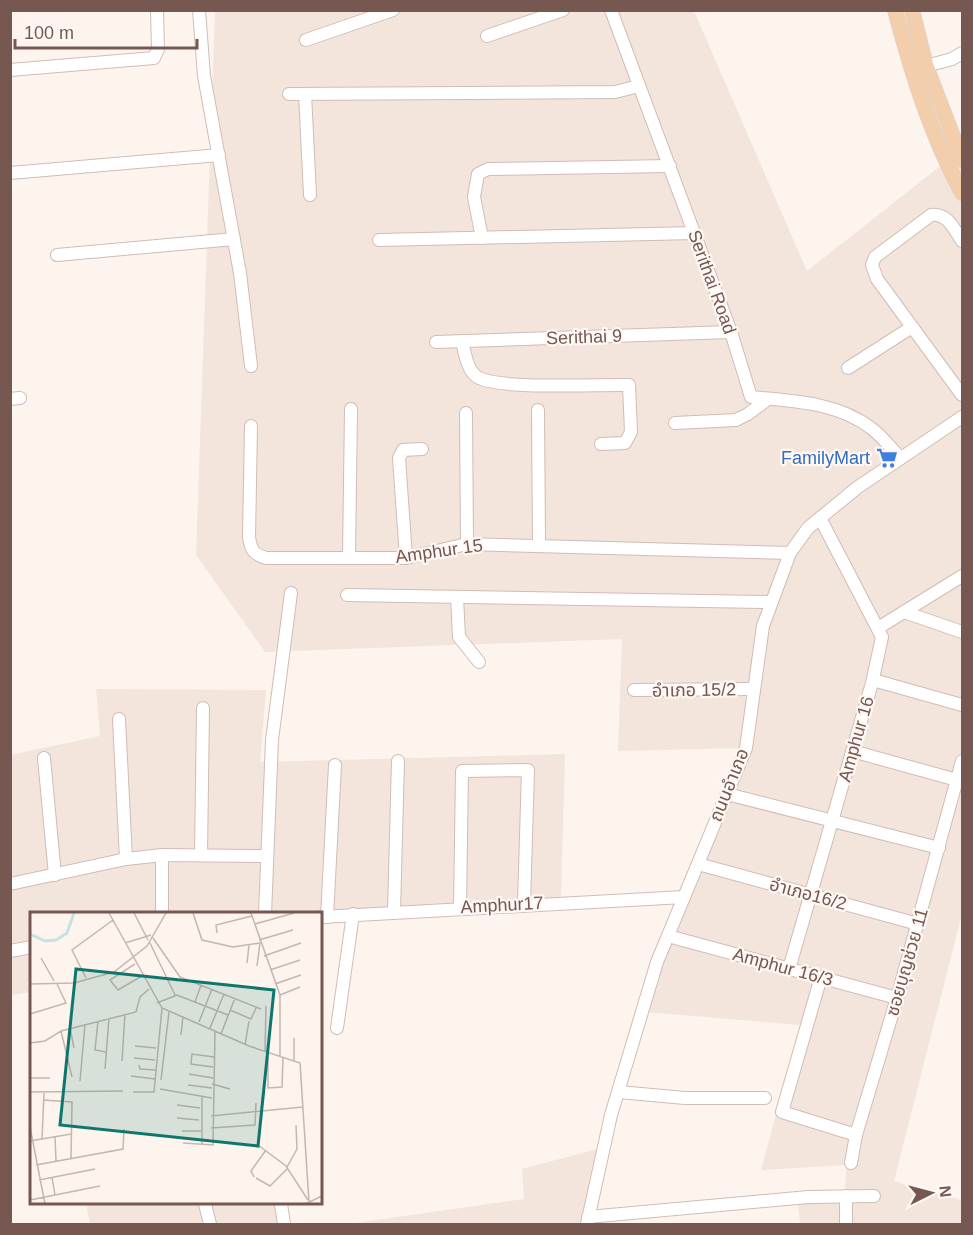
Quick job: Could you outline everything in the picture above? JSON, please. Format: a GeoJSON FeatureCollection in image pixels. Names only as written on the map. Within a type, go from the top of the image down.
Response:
{"type":"FeatureCollection","features":[{"type":"Feature","properties":{"kind":"main road"},"geometry":{"type":"LineString","coordinates":[[895,10],[911,71],[936,141],[963,193]]}},
{"type":"Feature","properties":{"kind":"main road"},"geometry":{"type":"LineString","coordinates":[[912,10],[926,66],[963,160]]}},
{"type":"Feature","properties":{"kind":"street"},"geometry":{"type":"LineString","coordinates":[[10,70],[154,58],[158,50],[157,10]]}},
{"type":"Feature","properties":{"kind":"street"},"geometry":{"type":"LineString","coordinates":[[199,10],[204,76],[234,239],[251,366]]}},
{"type":"Feature","properties":{"kind":"street"},"geometry":{"type":"LineString","coordinates":[[306,40],[393,10]]}},
{"type":"Feature","properties":{"kind":"street"},"geometry":{"type":"LineString","coordinates":[[487,36],[563,10]]}},
{"type":"Feature","properties":{"kind":"street","name":"Serithai Road"},"geometry":{"type":"LineString","coordinates":[[611,10],[732,332],[751,396],[768,399]]}},
{"type":"Feature","properties":{"kind":"street"},"geometry":{"type":"LineString","coordinates":[[926,66],[952,59],[963,53]]}},
{"type":"Feature","properties":{"kind":"street"},"geometry":{"type":"LineString","coordinates":[[289,94],[615,92],[639,86]]}},
{"type":"Feature","properties":{"kind":"street"},"geometry":{"type":"LineString","coordinates":[[305,94],[310,195]]}},
{"type":"Feature","properties":{"kind":"street"},"geometry":{"type":"LineString","coordinates":[[10,173],[219,155]]}},
{"type":"Feature","properties":{"kind":"street"},"geometry":{"type":"LineString","coordinates":[[482,238],[474,185],[478,174],[488,169],[670,166]]}},
{"type":"Feature","properties":{"kind":"street"},"geometry":{"type":"LineString","coordinates":[[963,241],[947,219],[939,214],[931,214],[875,257],[872,265],[872,272],[963,395]]}},
{"type":"Feature","properties":{"kind":"street"},"geometry":{"type":"LineString","coordinates":[[379,240],[694,233]]}},
{"type":"Feature","properties":{"kind":"street"},"geometry":{"type":"LineString","coordinates":[[57,255],[234,239]]}},
{"type":"Feature","properties":{"kind":"street"},"geometry":{"type":"LineString","coordinates":[[848,368],[912,327]]}},
{"type":"Feature","properties":{"kind":"street","name":"Serithai 9"},"geometry":{"type":"LineString","coordinates":[[436,342],[732,332]]}},
{"type":"Feature","properties":{"kind":"street"},"geometry":{"type":"LineString","coordinates":[[462,341],[468,367],[478,378],[502,384],[629,385],[631,432],[625,443],[601,444]]}},
{"type":"Feature","properties":{"kind":"street"},"geometry":{"type":"LineString","coordinates":[[675,423],[736,420],[768,399],[806,403],[842,412],[872,428],[900,458]]}},
{"type":"Feature","properties":{"kind":"street"},"geometry":{"type":"LineString","coordinates":[[349,557],[351,409]]}},
{"type":"Feature","properties":{"kind":"street"},"geometry":{"type":"LineString","coordinates":[[538,410],[539,544]]}},
{"type":"Feature","properties":{"kind":"street"},"geometry":{"type":"LineString","coordinates":[[466,413],[467,544]]}},
{"type":"Feature","properties":{"kind":"street","name":"ถนนอำเภอ"},"geometry":{"type":"LineString","coordinates":[[587,1221],[619,1092],[657,962],[746,748],[763,626],[790,553],[808,528],[858,487],[963,417]]}},
{"type":"Feature","properties":{"kind":"street","name":"Amphur 15"},"geometry":{"type":"LineString","coordinates":[[251,426],[251,549],[256,555],[266,558],[406,558],[467,544],[539,544],[790,553]]}},
{"type":"Feature","properties":{"kind":"street"},"geometry":{"type":"LineString","coordinates":[[406,558],[399,458],[404,450],[422,449]]}},
{"type":"Feature","properties":{"kind":"street","name":"Amphur 16"},"geometry":{"type":"LineString","coordinates":[[789,969],[873,680],[882,637],[820,519]]}},
{"type":"Feature","properties":{"kind":"street"},"geometry":{"type":"LineString","coordinates":[[878,628],[963,576]]}},
{"type":"Feature","properties":{"kind":"street"},"geometry":{"type":"LineString","coordinates":[[265,912],[265,856],[272,740],[291,592]]}},
{"type":"Feature","properties":{"kind":"street"},"geometry":{"type":"LineString","coordinates":[[347,595],[771,602]]}},
{"type":"Feature","properties":{"kind":"street"},"geometry":{"type":"LineString","coordinates":[[457,597],[459,637],[479,662]]}},
{"type":"Feature","properties":{"kind":"street"},"geometry":{"type":"LineString","coordinates":[[904,612],[963,632]]}},
{"type":"Feature","properties":{"kind":"street"},"geometry":{"type":"LineString","coordinates":[[873,680],[963,705]]}},
{"type":"Feature","properties":{"kind":"street","name":"อำเภอ 15/2"},"geometry":{"type":"LineString","coordinates":[[634,690],[754,689]]}},
{"type":"Feature","properties":{"kind":"street"},"geometry":{"type":"LineString","coordinates":[[201,855],[203,708]]}},
{"type":"Feature","properties":{"kind":"street"},"geometry":{"type":"LineString","coordinates":[[118,719],[126,859]]}},
{"type":"Feature","properties":{"kind":"street"},"geometry":{"type":"LineString","coordinates":[[852,751],[957,780]]}},
{"type":"Feature","properties":{"kind":"street"},"geometry":{"type":"LineString","coordinates":[[44,758],[55,875]]}},
{"type":"Feature","properties":{"kind":"street"},"geometry":{"type":"LineString","coordinates":[[394,911],[398,760]]}},
{"type":"Feature","properties":{"kind":"street","name":"ซอยบุญช่วย 11"},"geometry":{"type":"LineString","coordinates":[[851,1163],[856,1135],[963,761]]}},
{"type":"Feature","properties":{"kind":"street"},"geometry":{"type":"LineString","coordinates":[[324,917],[335,765]]}},
{"type":"Feature","properties":{"kind":"street"},"geometry":{"type":"LineString","coordinates":[[460,908],[462,771],[528,770],[524,904]]}},
{"type":"Feature","properties":{"kind":"street"},"geometry":{"type":"LineString","coordinates":[[727,794],[939,848]]}},
{"type":"Feature","properties":{"kind":"street"},"geometry":{"type":"LineString","coordinates":[[10,884],[126,859],[162,855],[265,856]]}},
{"type":"Feature","properties":{"kind":"street"},"geometry":{"type":"LineString","coordinates":[[162,855],[162,912]]}},
{"type":"Feature","properties":{"kind":"street","name":"อำเภอ16/2"},"geometry":{"type":"LineString","coordinates":[[698,864],[918,924]]}},
{"type":"Feature","properties":{"kind":"street","name":"Amphur17"},"geometry":{"type":"LineString","coordinates":[[324,917],[394,911],[684,897]]}},
{"type":"Feature","properties":{"kind":"street"},"geometry":{"type":"LineString","coordinates":[[337,1028],[353,914]]}},
{"type":"Feature","properties":{"kind":"street","name":"Amphur 16/3"},"geometry":{"type":"LineString","coordinates":[[668,936],[897,998]]}},
{"type":"Feature","properties":{"kind":"street"},"geometry":{"type":"LineString","coordinates":[[10,951],[30,947]]}},
{"type":"Feature","properties":{"kind":"street"},"geometry":{"type":"LineString","coordinates":[[821,977],[782,1112],[856,1135]]}},
{"type":"Feature","properties":{"kind":"street"},"geometry":{"type":"LineString","coordinates":[[619,1092],[685,1098],[765,1098]]}},
{"type":"Feature","properties":{"kind":"street"},"geometry":{"type":"LineString","coordinates":[[846,1196],[846,1224]]}},
{"type":"Feature","properties":{"kind":"street"},"geometry":{"type":"LineString","coordinates":[[587,1221],[808,1197],[874,1196]]}},
{"type":"Feature","properties":{"kind":"street"},"geometry":{"type":"LineString","coordinates":[[205,1205],[210,1224]]}},
{"type":"Feature","properties":{"kind":"street"},"geometry":{"type":"LineString","coordinates":[[281,1205],[284,1224]]}},
{"type":"Feature","properties":{"kind":"shaded area"},"geometry":{"type":"Polygon","coordinates":[[[215,11],[694,11],[807,271],[962,149],[962,914],[894,1181],[962,1200],[962,1224],[800,1224],[798,1204],[844,1195],[847,1165],[761,1170],[800,1025],[646,1012],[660,961],[748,748],[618,751],[622,639],[265,652],[196,555],[215,11]]]}},
{"type":"Feature","properties":{"kind":"shaded area"},"geometry":{"type":"Polygon","coordinates":[[[96,689],[266,690],[260,762],[565,754],[561,899],[322,913],[30,912],[30,992],[11,995],[10,755],[100,736],[96,689]]]}},
{"type":"Feature","properties":{"kind":"shaded area"},"geometry":{"type":"Polygon","coordinates":[[[601,1148],[584,1224],[348,1224],[524,1199],[522,1169],[601,1148]]]}},
{"type":"Feature","properties":{"kind":"shaded area"},"geometry":{"type":"Polygon","coordinates":[[[86,1205],[279,1205],[281,1224],[90,1224],[86,1205]]]}},
{"type":"Feature","properties":{"kind":"place","name":"FamilyMart"},"geometry":{"type":"Point","coordinates":[887,458]}}]}
